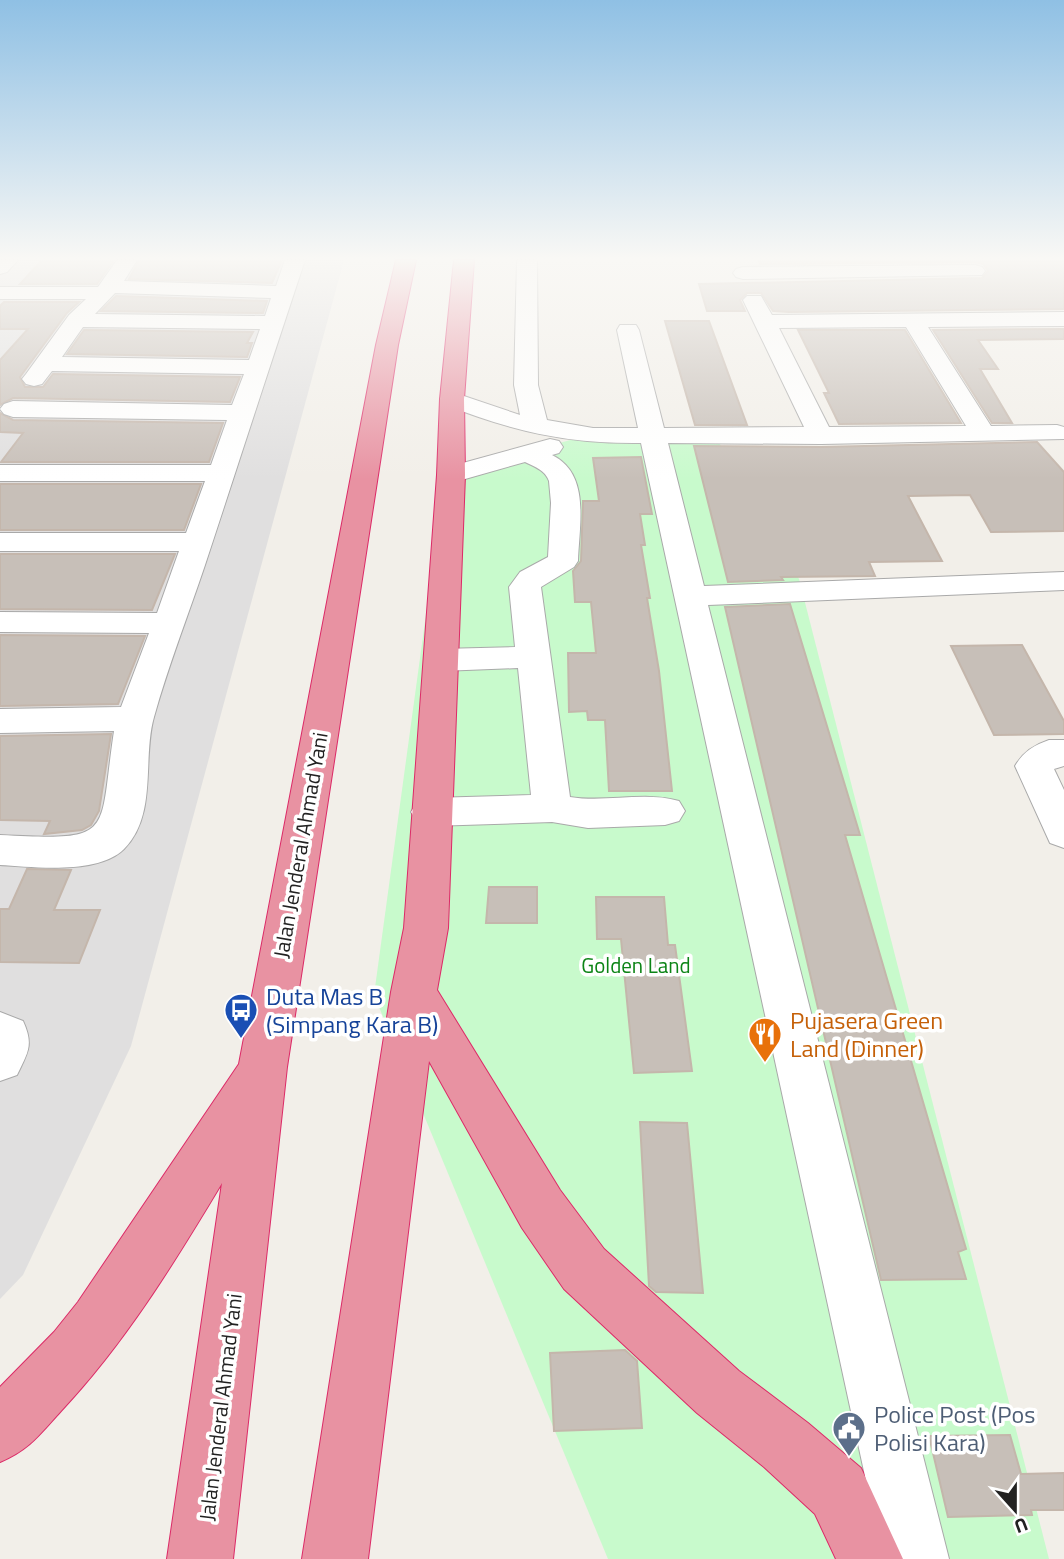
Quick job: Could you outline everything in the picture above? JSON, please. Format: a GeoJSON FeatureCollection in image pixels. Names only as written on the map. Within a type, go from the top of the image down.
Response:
{"type":"FeatureCollection","features":[{"type":"Feature","properties":{"kind":"highway","name":"Jalan Jenderal Ahmad Yani"},"geometry":{"type":"LineString","coordinates":[[200,1559],[263,1067],[390,333]]}},
{"type":"Feature","properties":{"kind":"highway"},"geometry":{"type":"LineString","coordinates":[[335,1559],[414,992],[426,928],[451,475],[452,399],[458,333]]}},
{"type":"Feature","properties":{"kind":"highway"},"geometry":{"type":"LineString","coordinates":[[414,992],[541,1209],[584,1269],[718,1392],[786,1445],[838,1491],[870,1559]]}},
{"type":"Feature","properties":{"kind":"highway"},"geometry":{"type":"LineString","coordinates":[[0,1431],[75,1353],[99,1323],[201,1169],[263,1067]]}},
{"type":"Feature","properties":{"kind":"street"},"geometry":{"type":"LineString","coordinates":[[6,417],[68,333]]}},
{"type":"Feature","properties":{"kind":"street"},"geometry":{"type":"LineString","coordinates":[[0,850],[77,851],[94,847],[109,839],[121,820],[135,719],[272,333]]}},
{"type":"Feature","properties":{"kind":"street"},"geometry":{"type":"LineString","coordinates":[[526,333],[526,385],[531,440]]}},
{"type":"Feature","properties":{"kind":"street"},"geometry":{"type":"LineString","coordinates":[[629,333],[916,1559]]}},
{"type":"Feature","properties":{"kind":"street"},"geometry":{"type":"LineString","coordinates":[[768,333],[821,436]]}},
{"type":"Feature","properties":{"kind":"street"},"geometry":{"type":"LineString","coordinates":[[920,333],[982,431]]}},
{"type":"Feature","properties":{"kind":"street"},"geometry":{"type":"LineString","coordinates":[[45,365],[260,367]]}},
{"type":"Feature","properties":{"kind":"street"},"geometry":{"type":"LineString","coordinates":[[452,399],[503,419],[531,440],[560,474],[565,489],[563,561],[531,579],[525,587],[552,808]]}},
{"type":"Feature","properties":{"kind":"street"},"geometry":{"type":"LineString","coordinates":[[6,417],[244,413]]}},
{"type":"Feature","properties":{"kind":"street"},"geometry":{"type":"LineString","coordinates":[[451,475],[531,440],[593,436],[821,436],[1062,427]]}},
{"type":"Feature","properties":{"kind":"street"},"geometry":{"type":"LineString","coordinates":[[0,474],[222,473]]}},
{"type":"Feature","properties":{"kind":"street"},"geometry":{"type":"LineString","coordinates":[[0,542],[196,542]]}},
{"type":"Feature","properties":{"kind":"street"},"geometry":{"type":"LineString","coordinates":[[690,596],[1064,581]]}},
{"type":"Feature","properties":{"kind":"street"},"geometry":{"type":"LineString","coordinates":[[0,622],[168,623]]}},
{"type":"Feature","properties":{"kind":"street"},"geometry":{"type":"LineString","coordinates":[[441,660],[533,657]]}},
{"type":"Feature","properties":{"kind":"street"},"geometry":{"type":"LineString","coordinates":[[0,721],[135,719]]}},
{"type":"Feature","properties":{"kind":"street"},"geometry":{"type":"LineString","coordinates":[[1064,753],[1049,753],[1034,766],[1064,834]]}},
{"type":"Feature","properties":{"kind":"street"},"geometry":{"type":"LineString","coordinates":[[431,812],[552,808],[588,814],[665,811]]}},
{"type":"Feature","properties":{"kind":"street"},"geometry":{"type":"LineString","coordinates":[[0,1032],[6,1035],[6,1047],[0,1060]]}},
{"type":"Feature","properties":{"kind":"shaded area"},"geometry":{"type":"Polygon","coordinates":[[[0,333],[324,333],[131,1046],[23,1275],[0,1299],[0,333]]]}},
{"type":"Feature","properties":{"kind":"green space","name":"Golden Land"},"geometry":{"type":"Polygon","coordinates":[[[714,434],[799,579],[1049,1559],[608,1559],[374,995],[445,475],[588,435],[714,434]]]}},
{"type":"Feature","properties":{"kind":"building"},"geometry":{"type":"Polygon","coordinates":[[[25,333],[52,333],[20,377],[25,387],[43,387],[53,374],[240,377],[230,402],[13,398],[0,405],[0,360],[25,333]]]}},
{"type":"Feature","properties":{"kind":"building"},"geometry":{"type":"Polygon","coordinates":[[[82,333],[253,333],[247,343],[252,343],[247,357],[67,354],[82,333]]]}},
{"type":"Feature","properties":{"kind":"building"},"geometry":{"type":"Polygon","coordinates":[[[668,333],[713,333],[747,425],[695,425],[668,333]]]}},
{"type":"Feature","properties":{"kind":"building"},"geometry":{"type":"Polygon","coordinates":[[[799,333],[907,333],[961,423],[839,424],[824,393],[829,393],[799,333]]]}},
{"type":"Feature","properties":{"kind":"building"},"geometry":{"type":"Polygon","coordinates":[[[935,333],[1064,333],[1064,339],[978,340],[998,369],[980,369],[1012,423],[992,423],[935,333]]]}},
{"type":"Feature","properties":{"kind":"building"},"geometry":{"type":"Polygon","coordinates":[[[0,413],[13,420],[223,423],[209,462],[1,462],[23,433],[0,432],[0,413]]]}},
{"type":"Feature","properties":{"kind":"building"},"geometry":{"type":"Polygon","coordinates":[[[1037,442],[1064,472],[1064,531],[991,532],[970,495],[908,496],[942,561],[869,562],[875,576],[781,577],[783,580],[728,582],[694,446],[821,447],[1037,442]]]}},
{"type":"Feature","properties":{"kind":"building"},"geometry":{"type":"Polygon","coordinates":[[[641,457],[652,514],[640,514],[645,545],[641,545],[650,598],[647,598],[659,671],[672,791],[609,791],[605,720],[588,720],[587,711],[569,712],[568,653],[596,653],[591,602],[575,602],[573,571],[581,561],[583,501],[599,501],[593,458],[641,457]]]}},
{"type":"Feature","properties":{"kind":"building"},"geometry":{"type":"Polygon","coordinates":[[[0,484],[201,484],[184,530],[0,530],[0,484]]]}},
{"type":"Feature","properties":{"kind":"building"},"geometry":{"type":"Polygon","coordinates":[[[0,554],[175,554],[152,610],[0,609],[0,554]]]}},
{"type":"Feature","properties":{"kind":"building"},"geometry":{"type":"Polygon","coordinates":[[[790,604],[860,835],[845,835],[966,1249],[958,1252],[966,1279],[881,1280],[725,607],[790,604]]]}},
{"type":"Feature","properties":{"kind":"building"},"geometry":{"type":"Polygon","coordinates":[[[0,635],[145,636],[118,704],[0,706],[0,635]]]}},
{"type":"Feature","properties":{"kind":"building"},"geometry":{"type":"Polygon","coordinates":[[[1022,645],[1064,721],[1064,734],[994,735],[951,646],[1022,645]]]}},
{"type":"Feature","properties":{"kind":"building"},"geometry":{"type":"Polygon","coordinates":[[[111,734],[99,811],[91,825],[82,830],[44,834],[50,821],[0,820],[0,736],[111,734]]]}},
{"type":"Feature","properties":{"kind":"building"},"geometry":{"type":"Polygon","coordinates":[[[27,869],[71,870],[54,910],[100,910],[79,963],[0,962],[0,909],[9,909],[27,869]]]}},
{"type":"Feature","properties":{"kind":"building"},"geometry":{"type":"Polygon","coordinates":[[[489,887],[537,887],[537,923],[486,923],[489,887]]]}},
{"type":"Feature","properties":{"kind":"building"},"geometry":{"type":"Polygon","coordinates":[[[596,897],[664,897],[668,945],[675,945],[692,1071],[634,1073],[621,939],[597,939],[596,897]]]}},
{"type":"Feature","properties":{"kind":"building"},"geometry":{"type":"Polygon","coordinates":[[[640,1122],[687,1123],[703,1293],[656,1292],[649,1286],[640,1122]]]}},
{"type":"Feature","properties":{"kind":"building"},"geometry":{"type":"Polygon","coordinates":[[[625,1350],[637,1361],[642,1428],[554,1431],[550,1353],[625,1350]]]}},
{"type":"Feature","properties":{"kind":"building"},"geometry":{"type":"Polygon","coordinates":[[[1010,1435],[1021,1474],[1064,1473],[1064,1510],[1031,1510],[1032,1515],[948,1517],[929,1436],[1010,1435]]]}},
{"type":"Feature","properties":{"kind":"place","name":"Duta Mas B (Simpang Kara B)"},"geometry":{"type":"Point","coordinates":[241,1040]}},
{"type":"Feature","properties":{"kind":"place","name":"Pujasera Green Land (Dinner)"},"geometry":{"type":"Point","coordinates":[765,1064]}},
{"type":"Feature","properties":{"kind":"place","name":"Police Post (Pos Polisi Kara)"},"geometry":{"type":"Point","coordinates":[849,1458]}}]}
